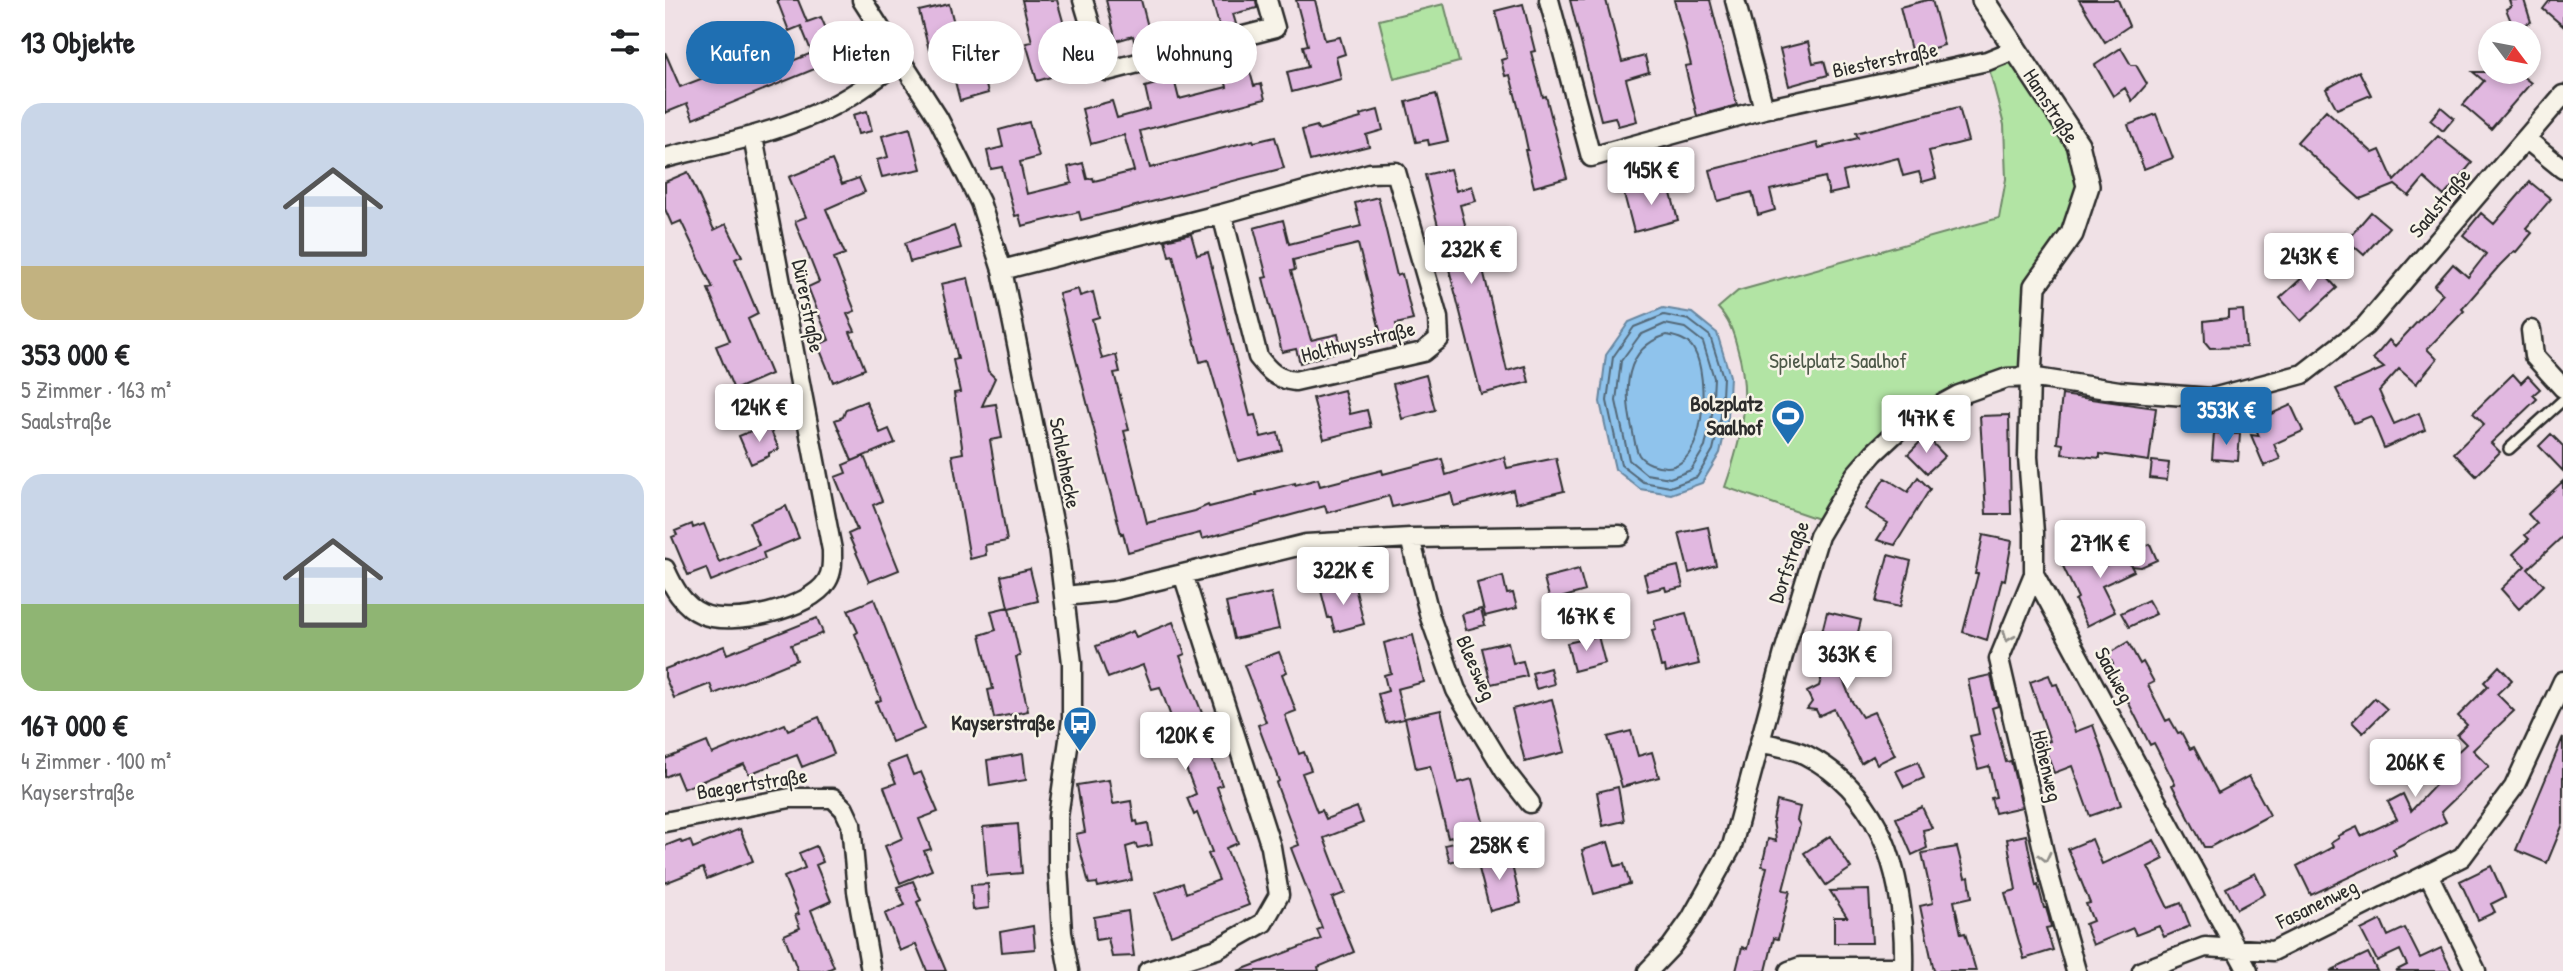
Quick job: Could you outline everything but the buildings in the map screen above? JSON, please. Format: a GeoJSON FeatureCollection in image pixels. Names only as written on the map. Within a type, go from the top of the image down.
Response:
{"type":"FeatureCollection","features":[{"type":"Feature","properties":{"kind":"street","name":"Schlehhecke"},"geometry":{"type":"LineString","coordinates":[[862,0],[876,21]]}},
{"type":"Feature","properties":{"kind":"street"},"geometry":{"type":"LineString","coordinates":[[1083,0],[1098,52],[1107,71],[1275,28],[1267,0]]}},
{"type":"Feature","properties":{"kind":"street","name":"Biesterstraße"},"geometry":{"type":"LineString","coordinates":[[1549,0],[1591,157],[1764,109],[1987,61],[2014,50]]}},
{"type":"Feature","properties":{"kind":"street"},"geometry":{"type":"LineString","coordinates":[[1735,0],[1764,109]]}},
{"type":"Feature","properties":{"kind":"street","name":"Hamstraße"},"geometry":{"type":"LineString","coordinates":[[1983,0],[2078,144],[2088,186],[2072,234],[2035,286],[2030,377]]}},
{"type":"Feature","properties":{"kind":"street","name":"Schlehhecke"},"geometry":{"type":"LineString","coordinates":[[914,80],[938,118],[980,202],[1002,270],[1037,436],[1065,596],[1072,663],[1072,719],[1058,817],[1058,867],[1062,933],[1069,971]]}},
{"type":"Feature","properties":{"kind":"street"},"geometry":{"type":"LineString","coordinates":[[665,158],[753,137],[817,114],[870,84]]}},
{"type":"Feature","properties":{"kind":"street","name":"Saalstraße"},"geometry":{"type":"LineString","coordinates":[[2030,377],[2119,391],[2212,398],[2303,374],[2365,326],[2563,95]]}},
{"type":"Feature","properties":{"kind":"street","name":"Dürerstraße"},"geometry":{"type":"LineString","coordinates":[[665,569],[677,593],[688,604],[700,613],[716,619],[779,610],[807,599],[826,583],[832,567],[832,550],[753,137]]}},
{"type":"Feature","properties":{"kind":"street"},"geometry":{"type":"LineString","coordinates":[[2526,139],[2563,169]]}},
{"type":"Feature","properties":{"kind":"street","name":"Holthuysstraße"},"geometry":{"type":"LineString","coordinates":[[1002,270],[1370,173],[1396,172],[1438,318],[1439,339],[1423,352],[1295,381],[1283,380],[1271,373],[1258,357],[1222,214]]}},
{"type":"Feature","properties":{"kind":"street"},"geometry":{"type":"LineString","coordinates":[[2531,330],[2534,356],[2563,388]]}},
{"type":"Feature","properties":{"kind":"street","name":"Saalweg"},"geometry":{"type":"LineString","coordinates":[[2030,377],[2028,457],[2034,574],[2248,971]]}},
{"type":"Feature","properties":{"kind":"street","name":"Dorfstraße"},"geometry":{"type":"LineString","coordinates":[[1649,971],[1691,919],[1732,846],[1785,649],[1819,536],[1855,475],[1904,425],[1959,395],[2007,378],[2030,377]]}},
{"type":"Feature","properties":{"kind":"street"},"geometry":{"type":"LineString","coordinates":[[1065,596],[1113,591],[1306,544],[1410,538],[1621,535]]}},
{"type":"Feature","properties":{"kind":"street","name":"Bleesweg"},"geometry":{"type":"LineString","coordinates":[[1410,538],[1430,617],[1456,690],[1505,771],[1530,803]]}},
{"type":"Feature","properties":{"kind":"street"},"geometry":{"type":"LineString","coordinates":[[1148,971],[1217,949],[1263,923],[1279,895],[1271,847],[1183,574]]}},
{"type":"Feature","properties":{"kind":"street","name":"Höhenweg"},"geometry":{"type":"LineString","coordinates":[[2034,574],[1999,659],[2050,879],[2076,971]]}},
{"type":"Feature","properties":{"kind":"street","name":"Fasanenweg"},"geometry":{"type":"LineString","coordinates":[[2142,971],[2205,947],[2273,951],[2462,857],[2514,787],[2563,681]]}},
{"type":"Feature","properties":{"kind":"street"},"geometry":{"type":"LineString","coordinates":[[1760,742],[1805,755],[1839,777],[1872,813],[1894,867],[1905,931],[1904,969],[1800,967],[1789,971]]}},
{"type":"Feature","properties":{"kind":"street","name":"Baegertstraße"},"geometry":{"type":"LineString","coordinates":[[665,822],[790,798],[833,798],[844,809],[851,824],[857,891],[871,971]]}},
{"type":"Feature","properties":{"kind":"street"},"geometry":{"type":"LineString","coordinates":[[2428,874],[2476,971]]}},
{"type":"Feature","properties":{"kind":"lane"},"geometry":{"type":"LineString","coordinates":[[2509,449],[2563,400]]}},
{"type":"Feature","properties":{"kind":"green space"},"geometry":{"type":"Polygon","coordinates":[[[1444,4],[1459,62],[1394,79],[1379,20],[1444,4]]]}},
{"type":"Feature","properties":{"kind":"green space","name":"Spielplatz Saalhof"},"geometry":{"type":"Polygon","coordinates":[[[2014,50],[2078,144],[2088,186],[2035,286],[2030,377],[1904,425],[1827,522],[1725,487],[1740,435],[1744,383],[1734,336],[1728,321],[1718,308],[1738,291],[1999,218],[2006,179],[2004,125],[1987,61],[2014,50]]]}},
{"type":"Feature","properties":{"kind":"water"},"geometry":{"type":"Polygon","coordinates":[[[1663,308],[1692,313],[1717,333],[1730,376],[1728,417],[1720,453],[1702,483],[1671,494],[1640,489],[1615,469],[1600,402],[1606,355],[1629,322],[1663,308]]]}},
{"type":"Feature","properties":{"kind":"place","name":"Bolzplatz Saalhof"},"geometry":{"type":"Point","coordinates":[1788,446]}},
{"type":"Feature","properties":{"kind":"place","name":"Kayserstraße"},"geometry":{"type":"Point","coordinates":[1080,753]}}]}
